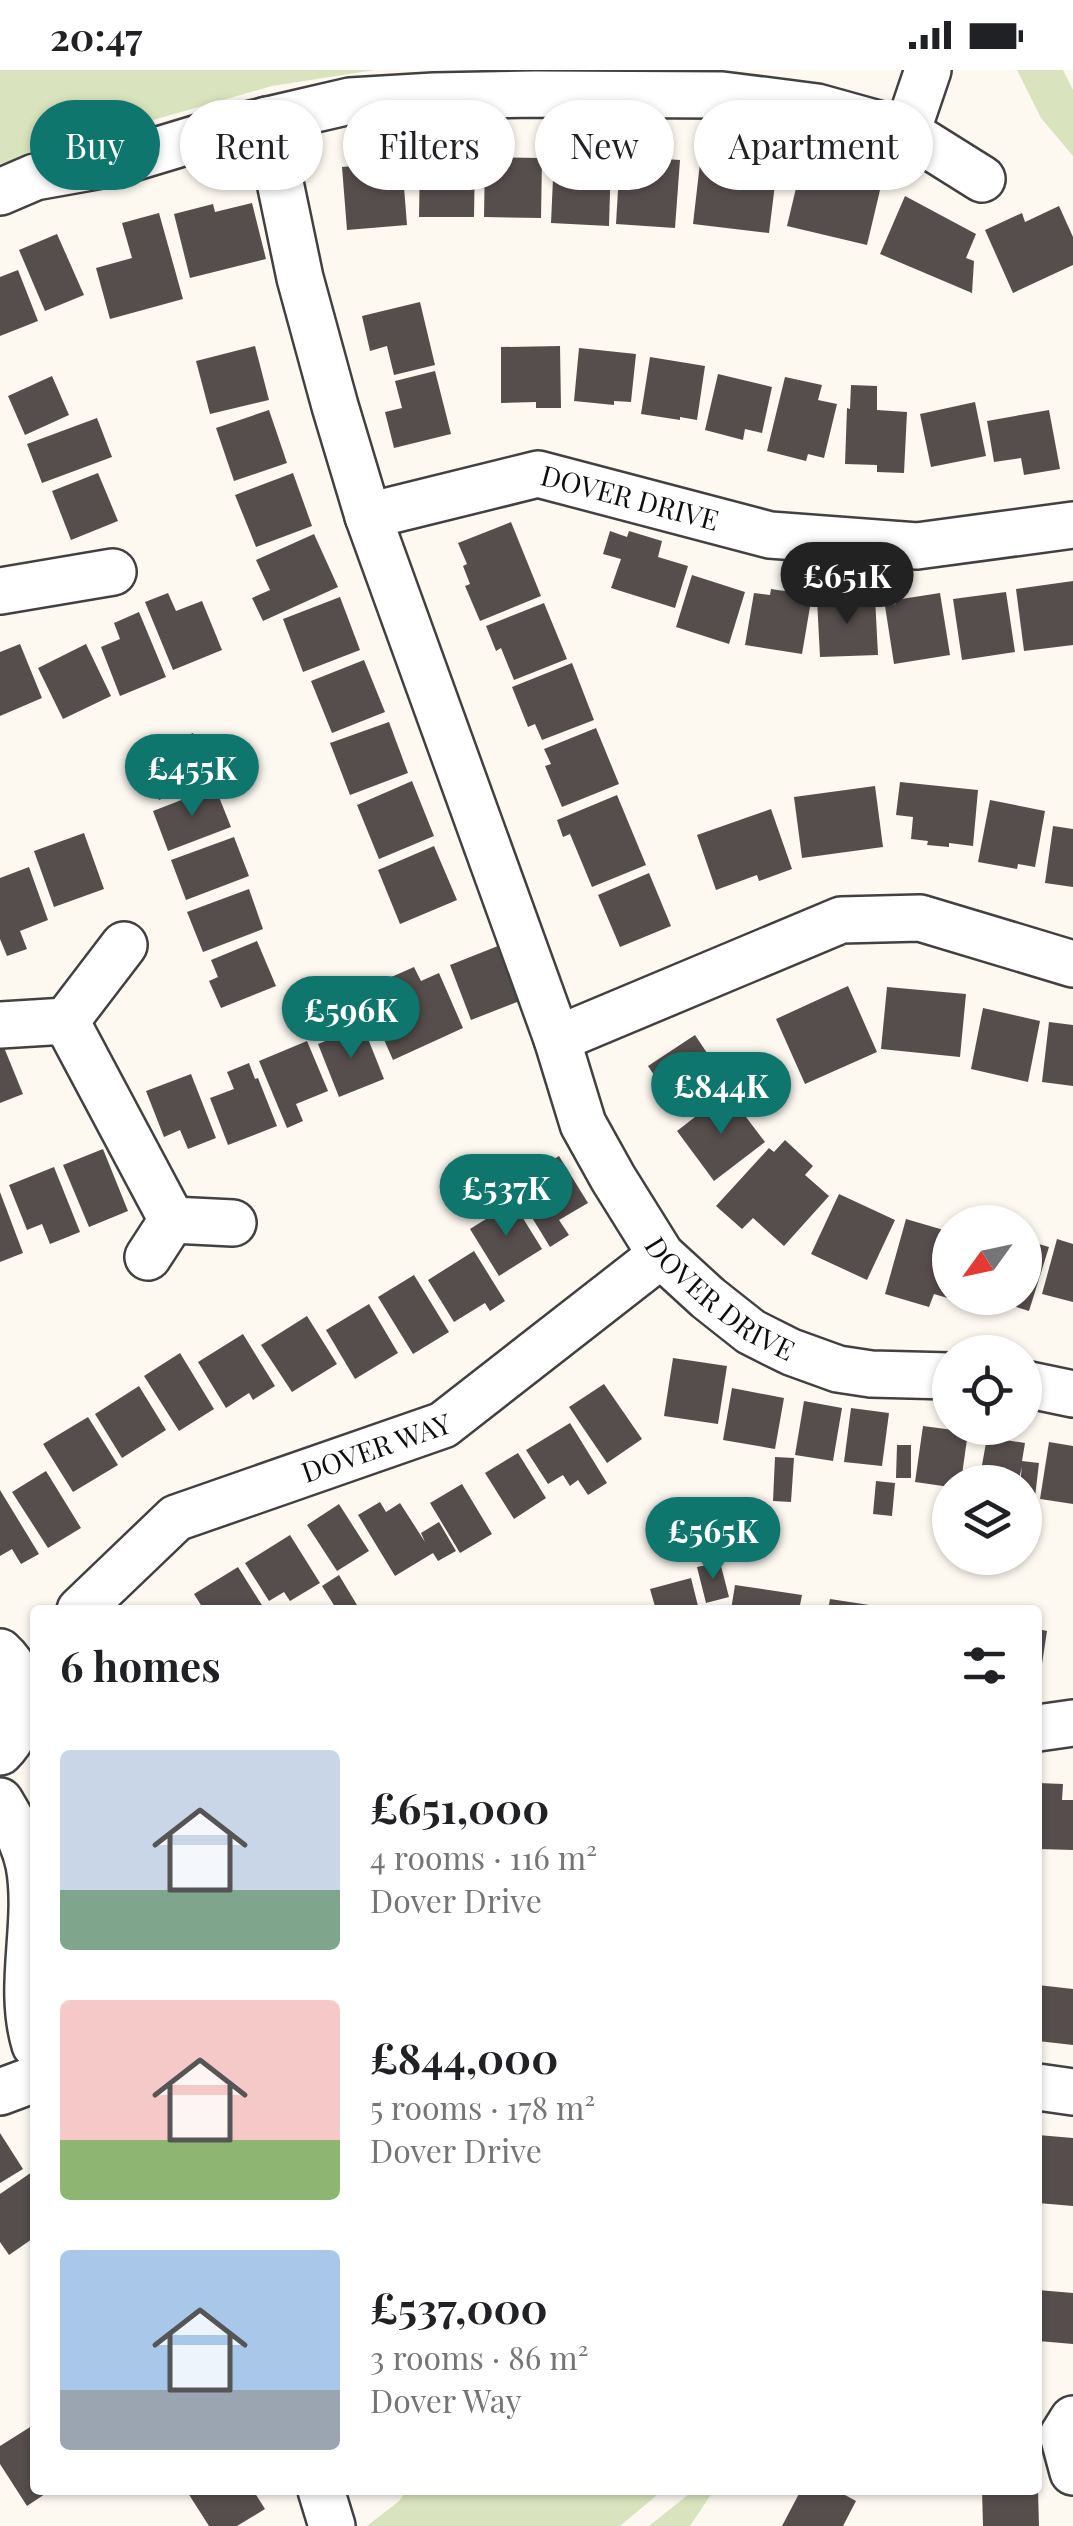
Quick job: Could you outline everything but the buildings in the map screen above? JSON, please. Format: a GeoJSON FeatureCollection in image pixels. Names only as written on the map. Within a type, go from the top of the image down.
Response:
{"type":"FeatureCollection","features":[{"type":"Feature","properties":{"kind":"street"},"geometry":{"type":"LineString","coordinates":[[918,100],[928,70]]}},
{"type":"Feature","properties":{"kind":"street"},"geometry":{"type":"LineString","coordinates":[[323,107],[536,82],[762,100]]}},
{"type":"Feature","properties":{"kind":"street"},"geometry":{"type":"LineString","coordinates":[[0,192],[34,177],[118,162],[180,145]]}},
{"type":"Feature","properties":{"kind":"street"},"geometry":{"type":"LineString","coordinates":[[933,148],[982,179]]}},
{"type":"Feature","properties":{"kind":"street","name":"DOVER DRIVE"},"geometry":{"type":"LineString","coordinates":[[282,190],[300,278],[368,516],[557,1040],[582,1124],[661,1254],[751,1332],[838,1369],[932,1376]]}},
{"type":"Feature","properties":{"kind":"street","name":"DOVER DRIVE"},"geometry":{"type":"LineString","coordinates":[[368,516],[538,474],[770,536],[916,546],[1073,526]]}},
{"type":"Feature","properties":{"kind":"street"},"geometry":{"type":"LineString","coordinates":[[3,580],[113,572]]}},
{"type":"Feature","properties":{"kind":"street"},"geometry":{"type":"LineString","coordinates":[[557,1040],[841,920],[920,918],[1073,964]]}},
{"type":"Feature","properties":{"kind":"street"},"geometry":{"type":"LineString","coordinates":[[0,1025],[66,1021],[124,945]]}},
{"type":"Feature","properties":{"kind":"street"},"geometry":{"type":"LineString","coordinates":[[66,1021],[160,1239],[232,1224]]}},
{"type":"Feature","properties":{"kind":"street","name":"DOVER WAY"},"geometry":{"type":"LineString","coordinates":[[85,1605],[176,1518],[443,1425],[661,1254]]}},
{"type":"Feature","properties":{"kind":"street"},"geometry":{"type":"LineString","coordinates":[[1042,1388],[1073,1394]]}},
{"type":"Feature","properties":{"kind":"street"},"geometry":{"type":"LineString","coordinates":[[0,1752],[20,1724],[23,1701],[17,1658]]}},
{"type":"Feature","properties":{"kind":"street"},"geometry":{"type":"LineString","coordinates":[[1042,1727],[1073,1723]]}},
{"type":"Feature","properties":{"kind":"street"},"geometry":{"type":"LineString","coordinates":[[0,1801],[18,1830],[30,1877]]}},
{"type":"Feature","properties":{"kind":"street"},"geometry":{"type":"LineString","coordinates":[[30,1940],[30,2028]]}},
{"type":"Feature","properties":{"kind":"street"},"geometry":{"type":"LineString","coordinates":[[0,2092],[30,2080]]}},
{"type":"Feature","properties":{"kind":"street"},"geometry":{"type":"LineString","coordinates":[[1042,2088],[1073,2092]]}},
{"type":"Feature","properties":{"kind":"street"},"geometry":{"type":"LineString","coordinates":[[323,2495],[332,2526]]}},
{"type":"Feature","properties":{"kind":"green space"},"geometry":{"type":"Polygon","coordinates":[[[0,70],[375,70],[272,86],[223,100],[180,100],[180,112],[160,118],[160,100],[30,100],[30,155],[0,164],[0,70]]]}},
{"type":"Feature","properties":{"kind":"green space"},"geometry":{"type":"Polygon","coordinates":[[[1017,70],[1063,70],[1073,90],[1073,156],[1041,118],[1017,70]]]}},
{"type":"Feature","properties":{"kind":"green space"},"geometry":{"type":"Polygon","coordinates":[[[403,2495],[657,2495],[620,2526],[367,2526],[403,2495]]]}},
{"type":"Feature","properties":{"kind":"green space"},"geometry":{"type":"Polygon","coordinates":[[[688,2495],[711,2495],[690,2526],[649,2526],[688,2495]]]}}]}
